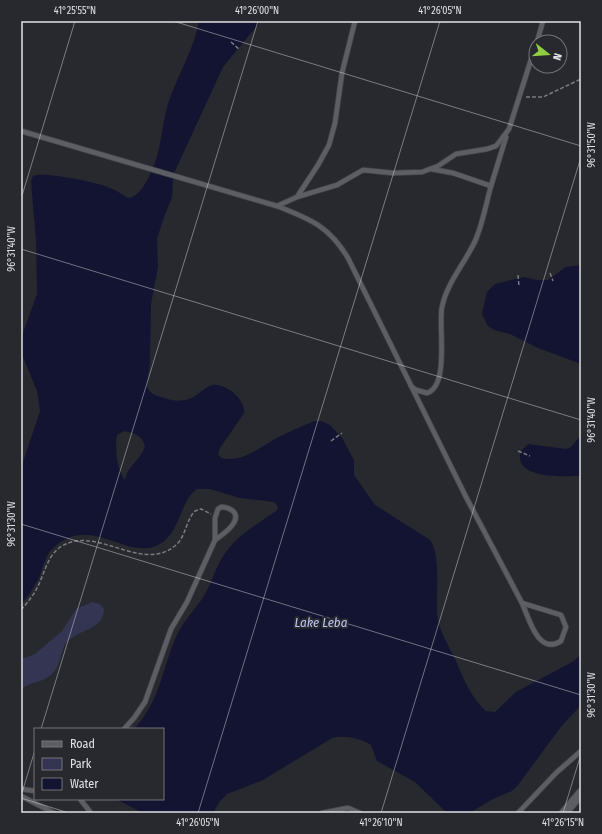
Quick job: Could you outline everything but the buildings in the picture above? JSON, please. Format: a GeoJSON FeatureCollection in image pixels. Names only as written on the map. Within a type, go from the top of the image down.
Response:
{"type":"FeatureCollection","features":[{"type":"Feature","properties":{"kind":"street"},"geometry":{"type":"LineString","coordinates":[[564,813],[581,793]]}},
{"type":"Feature","properties":{"kind":"lane"},"geometry":{"type":"LineString","coordinates":[[297,197],[318,165],[331,138],[342,73],[356,21]]}},
{"type":"Feature","properties":{"kind":"lane"},"geometry":{"type":"LineString","coordinates":[[539,34],[543,21]]}},
{"type":"Feature","properties":{"kind":"lane"},"geometry":{"type":"LineString","coordinates":[[410,385],[416,390],[427,393],[433,390],[439,379],[441,367],[440,324],[442,305],[448,290],[475,241],[528,68]]}},
{"type":"Feature","properties":{"kind":"lane"},"geometry":{"type":"LineString","coordinates":[[430,169],[456,154],[496,146],[503,139],[509,129]]}},
{"type":"Feature","properties":{"kind":"lane"},"geometry":{"type":"LineString","coordinates":[[21,131],[277,206],[315,222],[326,229],[339,244],[350,262],[410,385],[522,603],[535,633],[543,643],[549,645],[561,641],[566,627],[561,615],[522,603]]}},
{"type":"Feature","properties":{"kind":"lane"},"geometry":{"type":"LineString","coordinates":[[277,206],[297,197],[337,185],[363,170],[403,173],[430,169],[453,173],[491,186]]}},
{"type":"Feature","properties":{"kind":"lane"},"geometry":{"type":"LineString","coordinates":[[125,728],[145,702],[171,629],[187,602],[215,540],[233,524],[235,519],[234,513],[226,507],[218,509],[215,516],[215,540]]}},
{"type":"Feature","properties":{"kind":"lane"},"geometry":{"type":"LineString","coordinates":[[518,813],[556,773],[581,751]]}},
{"type":"Feature","properties":{"kind":"lane"},"geometry":{"type":"LineString","coordinates":[[21,789],[34,791]]}},
{"type":"Feature","properties":{"kind":"lane"},"geometry":{"type":"LineString","coordinates":[[21,796],[54,813]]}},
{"type":"Feature","properties":{"kind":"lane"},"geometry":{"type":"LineString","coordinates":[[81,800],[91,813]]}},
{"type":"Feature","properties":{"kind":"lane"},"geometry":{"type":"LineString","coordinates":[[322,813],[348,808],[360,813]]}},
{"type":"Feature","properties":{"kind":"path"},"geometry":{"type":"LineString","coordinates":[[231,42],[240,50]]}},
{"type":"Feature","properties":{"kind":"path"},"geometry":{"type":"LineString","coordinates":[[519,96],[532,98],[543,97],[581,79]]}},
{"type":"Feature","properties":{"kind":"path"},"geometry":{"type":"LineString","coordinates":[[550,273],[553,281]]}},
{"type":"Feature","properties":{"kind":"path"},"geometry":{"type":"LineString","coordinates":[[518,275],[519,286]]}},
{"type":"Feature","properties":{"kind":"path"},"geometry":{"type":"LineString","coordinates":[[331,441],[342,432]]}},
{"type":"Feature","properties":{"kind":"path"},"geometry":{"type":"LineString","coordinates":[[518,451],[530,456]]}},
{"type":"Feature","properties":{"kind":"path"},"geometry":{"type":"LineString","coordinates":[[21,610],[36,590],[52,556],[61,547],[78,542],[95,542],[136,553],[154,554],[172,548],[177,544],[195,511],[201,509],[215,516]]}},
{"type":"Feature","properties":{"kind":"green space"},"geometry":{"type":"Polygon","coordinates":[[[92,602],[100,604],[104,609],[103,616],[100,621],[67,642],[64,646],[59,663],[51,675],[44,680],[21,689],[21,657],[25,658],[35,654],[62,631],[76,609],[92,602]]]}},
{"type":"Feature","properties":{"kind":"water","name":"Lake Leba"},"geometry":{"type":"Polygon","coordinates":[[[199,21],[261,21],[223,67],[175,171],[172,197],[157,239],[158,267],[151,304],[150,362],[147,386],[150,392],[166,399],[176,401],[190,399],[207,387],[213,385],[224,387],[234,393],[242,403],[244,413],[220,448],[218,454],[221,458],[229,459],[243,457],[285,434],[315,421],[321,421],[330,425],[342,438],[354,460],[354,475],[375,505],[430,540],[436,555],[437,564],[438,620],[444,638],[468,688],[476,701],[486,711],[495,712],[516,692],[574,661],[581,654],[581,705],[560,728],[512,791],[491,800],[471,812],[446,812],[415,782],[377,761],[371,745],[357,739],[347,737],[332,738],[263,780],[227,794],[220,801],[213,813],[143,813],[118,800],[164,800],[164,728],[135,728],[149,709],[177,636],[205,594],[222,558],[233,543],[276,511],[278,508],[275,502],[240,498],[210,489],[197,489],[191,494],[172,532],[167,539],[160,544],[147,548],[134,547],[94,536],[80,535],[65,539],[49,553],[38,580],[21,605],[21,468],[40,411],[37,391],[23,357],[22,346],[23,333],[37,294],[36,241],[31,181],[33,176],[38,175],[56,176],[105,186],[128,198],[136,195],[147,180],[155,164],[168,104],[193,42],[199,21]],[[124,431],[117,435],[116,440],[118,464],[125,480],[129,470],[141,455],[145,446],[142,439],[134,434],[124,431]]]}},
{"type":"Feature","properties":{"kind":"water"},"geometry":{"type":"Polygon","coordinates":[[[581,265],[581,364],[538,348],[510,334],[494,330],[488,326],[482,314],[487,292],[495,284],[524,277],[537,280],[548,280],[566,267],[581,265]]]}},
{"type":"Feature","properties":{"kind":"water"},"geometry":{"type":"Polygon","coordinates":[[[581,435],[581,476],[553,476],[532,472],[524,467],[520,460],[521,451],[528,444],[566,449],[571,447],[581,435]]]}}]}
